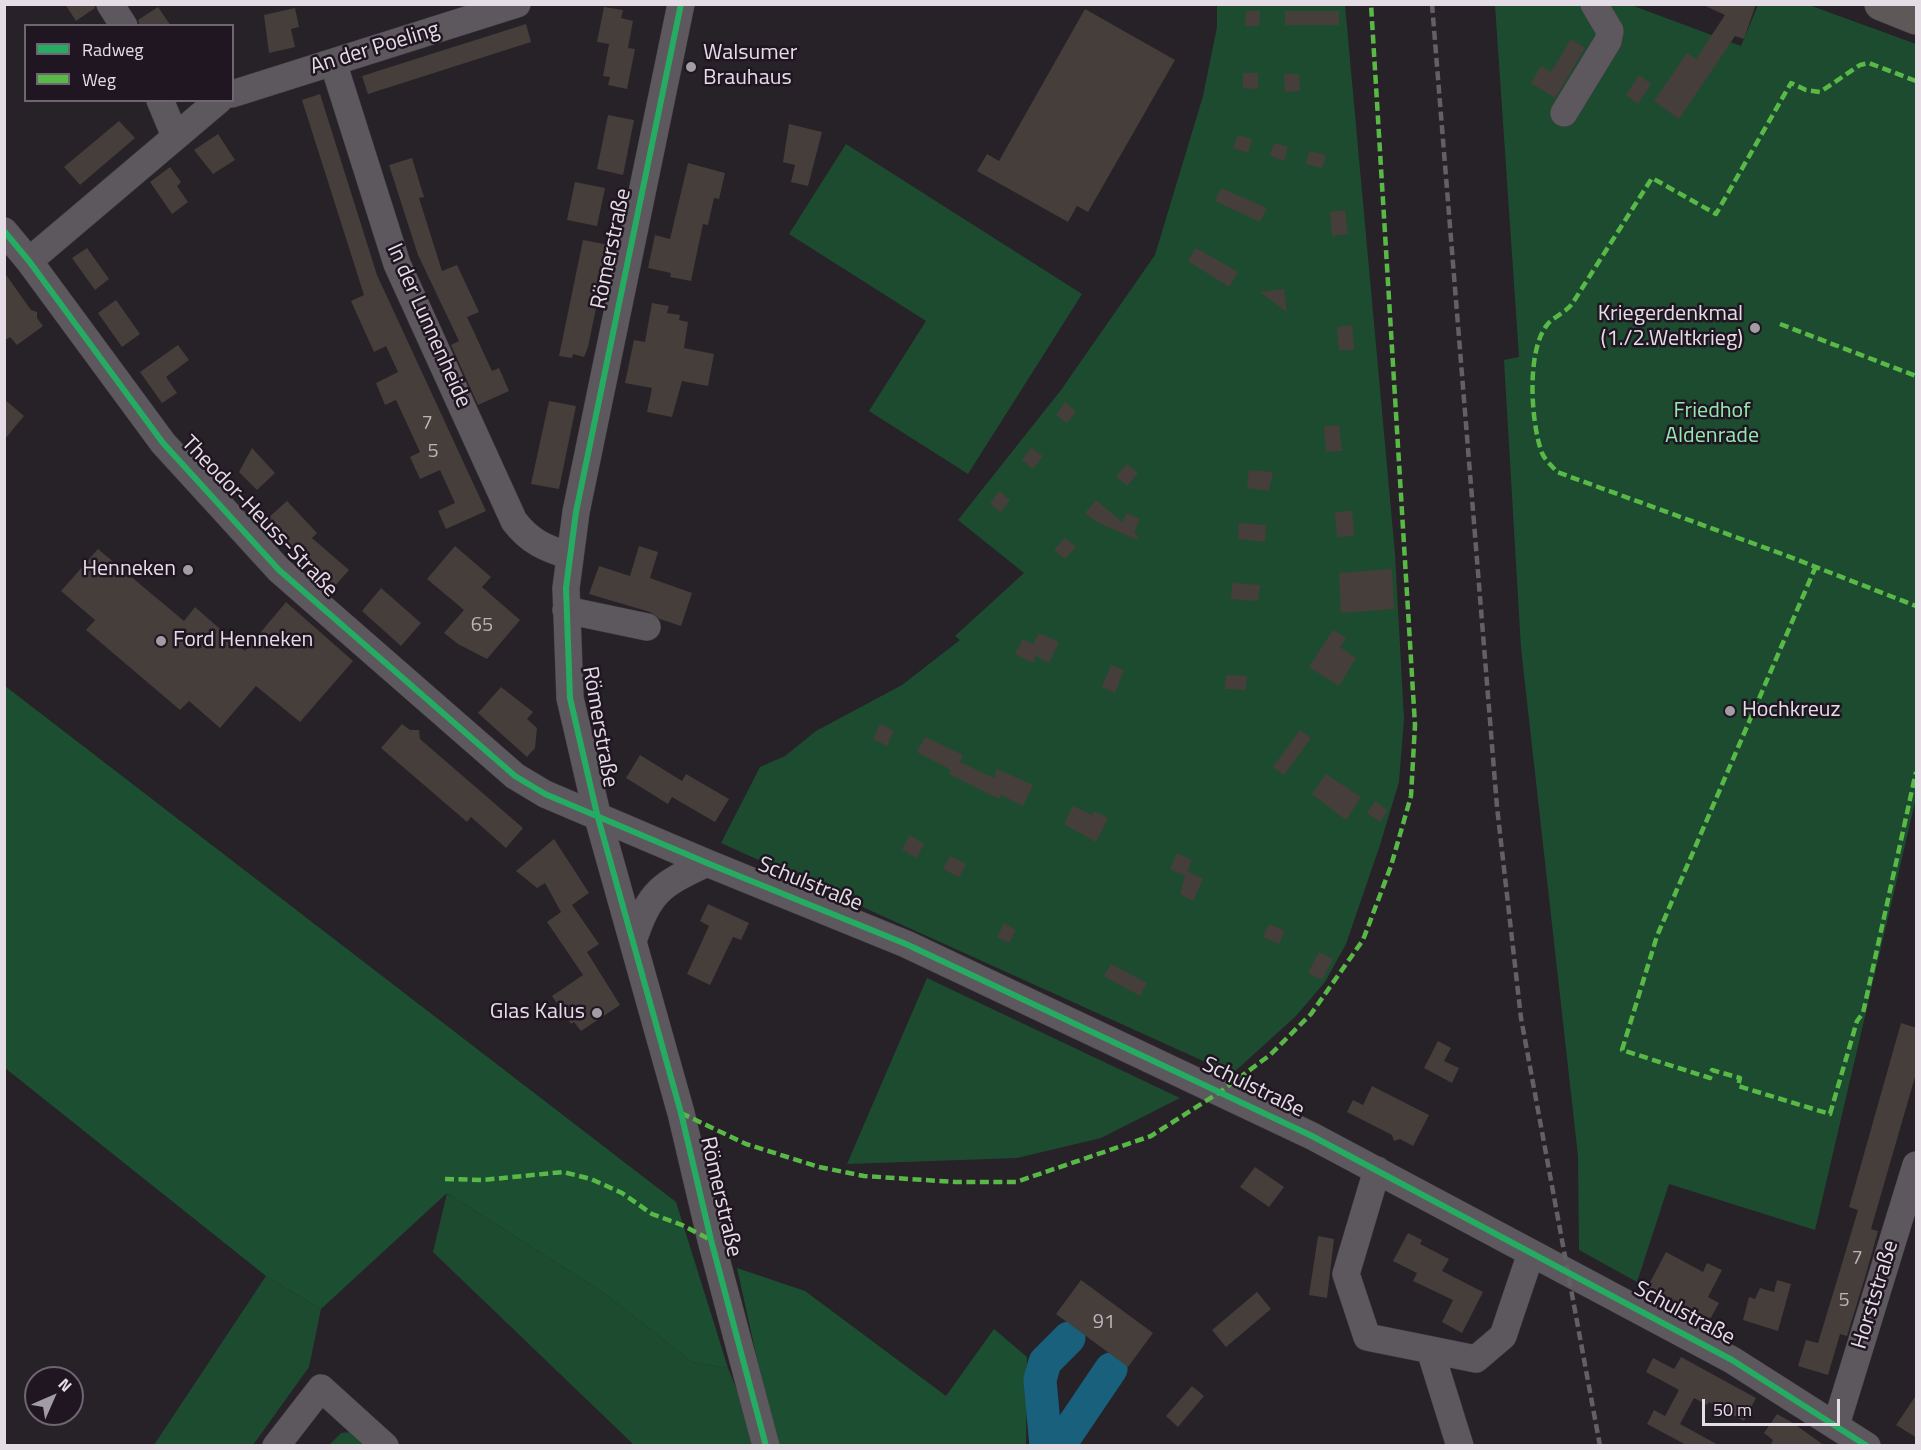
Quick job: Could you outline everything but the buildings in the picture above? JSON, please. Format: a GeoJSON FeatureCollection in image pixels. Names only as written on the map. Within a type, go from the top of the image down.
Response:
{"type":"FeatureCollection","features":[{"type":"Feature","properties":{"kind":"main road"},"geometry":{"type":"LineString","coordinates":[[1881,4],[1917,18]]}},
{"type":"Feature","properties":{"kind":"street"},"geometry":{"type":"LineString","coordinates":[[110,4],[123,24]]}},
{"type":"Feature","properties":{"kind":"street","name":"An der Poeling"},"geometry":{"type":"LineString","coordinates":[[234,93],[517,4]]}},
{"type":"Feature","properties":{"kind":"street","name":"Römerstraße"},"geometry":{"type":"LineString","coordinates":[[681,4],[576,512],[566,610],[570,698],[597,814],[684,1124],[711,1240],[766,1446]]}},
{"type":"Feature","properties":{"kind":"street"},"geometry":{"type":"LineString","coordinates":[[1564,113],[1608,41],[1610,30],[1593,4]]}},
{"type":"Feature","properties":{"kind":"street","name":"In der Lunnenheide"},"geometry":{"type":"LineString","coordinates":[[333,62],[397,264],[514,521],[525,535],[539,546],[570,556]]}},
{"type":"Feature","properties":{"kind":"street"},"geometry":{"type":"LineString","coordinates":[[161,102],[175,136]]}},
{"type":"Feature","properties":{"kind":"street"},"geometry":{"type":"LineString","coordinates":[[29,261],[217,102]]}},
{"type":"Feature","properties":{"kind":"street","name":"Theodor-Heuss-Straße"},"geometry":{"type":"LineString","coordinates":[[4,231],[29,261],[163,443],[290,581],[514,776],[545,794],[597,814]]}},
{"type":"Feature","properties":{"kind":"street"},"geometry":{"type":"LineString","coordinates":[[566,610],[647,627]]}},
{"type":"Feature","properties":{"kind":"street","name":"Schulstraße"},"geometry":{"type":"LineString","coordinates":[[597,814],[707,863],[906,944],[1312,1136],[1732,1359],[1867,1446]]}},
{"type":"Feature","properties":{"kind":"street"},"geometry":{"type":"LineString","coordinates":[[633,941],[643,910],[654,894],[679,877],[707,863]]}},
{"type":"Feature","properties":{"kind":"street","name":"Horststraße"},"geometry":{"type":"LineString","coordinates":[[1836,1425],[1917,1165]]}},
{"type":"Feature","properties":{"kind":"street"},"geometry":{"type":"LineString","coordinates":[[1377,1170],[1346,1274],[1367,1337],[1476,1359],[1503,1336],[1531,1253]]}},
{"type":"Feature","properties":{"kind":"street"},"geometry":{"type":"LineString","coordinates":[[1430,1350],[1460,1446]]}},
{"type":"Feature","properties":{"kind":"street"},"geometry":{"type":"LineString","coordinates":[[276,1446],[321,1388],[384,1446]]}},
{"type":"Feature","properties":{"kind":"green space"},"geometry":{"type":"Polygon","coordinates":[[[1217,5],[1345,5],[1395,554],[1404,719],[1399,782],[1346,944],[1325,982],[1296,1016],[1232,1074],[721,843],[760,767],[785,756],[816,731],[902,685],[960,640],[955,636],[1024,573],[958,520],[1061,390],[1155,255],[1203,96],[1217,27],[1217,5]]]}},
{"type":"Feature","properties":{"kind":"green space","name":"Friedhof Aldenrade"},"geometry":{"type":"Polygon","coordinates":[[[1495,5],[1631,5],[1741,46],[1758,5],[1809,5],[1916,44],[1916,798],[1815,1230],[1669,1184],[1637,1282],[1579,1250],[1578,1156],[1521,648],[1504,360],[1519,357],[1495,5]]]}},
{"type":"Feature","properties":{"kind":"green space"},"geometry":{"type":"Polygon","coordinates":[[[846,144],[1082,294],[968,474],[869,411],[926,321],[789,234],[846,144]]]}},
{"type":"Feature","properties":{"kind":"green space"},"geometry":{"type":"Polygon","coordinates":[[[5,686],[676,1202],[728,1368],[692,1362],[604,1293],[447,1193],[321,1309],[266,1276],[5,1068],[5,686]]]}},
{"type":"Feature","properties":{"kind":"green space"},"geometry":{"type":"Polygon","coordinates":[[[927,978],[1180,1098],[1101,1138],[1017,1158],[847,1164],[927,978]]]}},
{"type":"Feature","properties":{"kind":"green space"},"geometry":{"type":"Polygon","coordinates":[[[447,1193],[604,1293],[692,1362],[728,1368],[759,1445],[634,1445],[433,1252],[447,1193]]]}},
{"type":"Feature","properties":{"kind":"green space"},"geometry":{"type":"Polygon","coordinates":[[[737,1268],[805,1291],[946,1396],[994,1329],[1027,1357],[1026,1445],[776,1445],[737,1268]]]}},
{"type":"Feature","properties":{"kind":"green space"},"geometry":{"type":"Polygon","coordinates":[[[266,1276],[321,1309],[309,1367],[253,1445],[154,1445],[266,1276]]]}},
{"type":"Feature","properties":{"kind":"green space"},"geometry":{"type":"Polygon","coordinates":[[[351,1432],[371,1446],[328,1446],[341,1433],[351,1432]]]}},
{"type":"Feature","properties":{"kind":"waterway"},"geometry":{"type":"LineString","coordinates":[[1046,1446],[1040,1380],[1045,1362],[1069,1338]]}},
{"type":"Feature","properties":{"kind":"waterway"},"geometry":{"type":"LineString","coordinates":[[1059,1446],[1111,1369]]}},
{"type":"Feature","properties":{"kind":"railway"},"geometry":{"type":"LineString","coordinates":[[1432,4],[1497,807],[1521,1018],[1600,1446]]}},
{"type":"Feature","properties":{"kind":"marked path"},"geometry":{"type":"LineString","coordinates":[[681,1113],[746,1144],[819,1167],[864,1176],[955,1182],[1016,1182],[1151,1136],[1220,1092],[1270,1055],[1311,1014],[1363,940],[1391,866],[1411,796],[1415,725],[1371,4]]}},
{"type":"Feature","properties":{"kind":"marked path"},"geometry":{"type":"LineString","coordinates":[[1916,81],[1869,63],[1860,65],[1820,92],[1806,90],[1791,83],[1716,214],[1652,178],[1572,304],[1547,325],[1540,337],[1533,369],[1532,388],[1538,440],[1543,456],[1557,472],[1785,555],[1916,606]]}},
{"type":"Feature","properties":{"kind":"marked path"},"geometry":{"type":"LineString","coordinates":[[1780,324],[1916,376]]}},
{"type":"Feature","properties":{"kind":"marked path"},"geometry":{"type":"LineString","coordinates":[[1816,566],[1657,936],[1622,1050],[1710,1078],[1712,1070],[1740,1078],[1738,1086],[1830,1114],[1857,1021],[1863,1013],[1916,772]]}},
{"type":"Feature","properties":{"kind":"marked path"},"geometry":{"type":"LineString","coordinates":[[445,1179],[483,1180],[563,1172],[591,1179],[622,1193],[652,1214],[682,1225],[711,1240]]}},
{"type":"Feature","properties":{"kind":"cycle path"},"geometry":{"type":"LineString","coordinates":[[681,4],[576,512],[566,588],[570,698],[597,814],[681,1113],[711,1240],[766,1446]]}},
{"type":"Feature","properties":{"kind":"cycle path"},"geometry":{"type":"LineString","coordinates":[[4,231],[29,261],[163,443],[279,570],[515,776],[545,794],[906,944],[1312,1136],[1732,1360],[1867,1446]]}},
{"type":"Feature","properties":{"kind":"place","name":"Walsumer Brauhaus"},"geometry":{"type":"Point","coordinates":[691,67]}},
{"type":"Feature","properties":{"kind":"place","name":"Kriegerdenkmal (1./2.Weltkrieg)"},"geometry":{"type":"Point","coordinates":[1755,328]}},
{"type":"Feature","properties":{"kind":"place","name":"Henneken"},"geometry":{"type":"Point","coordinates":[188,570]}},
{"type":"Feature","properties":{"kind":"place","name":"Ford Henneken"},"geometry":{"type":"Point","coordinates":[161,641]}},
{"type":"Feature","properties":{"kind":"place","name":"Hochkreuz"},"geometry":{"type":"Point","coordinates":[1730,711]}},
{"type":"Feature","properties":{"kind":"place","name":"Glas Kalus"},"geometry":{"type":"Point","coordinates":[597,1013]}}]}
